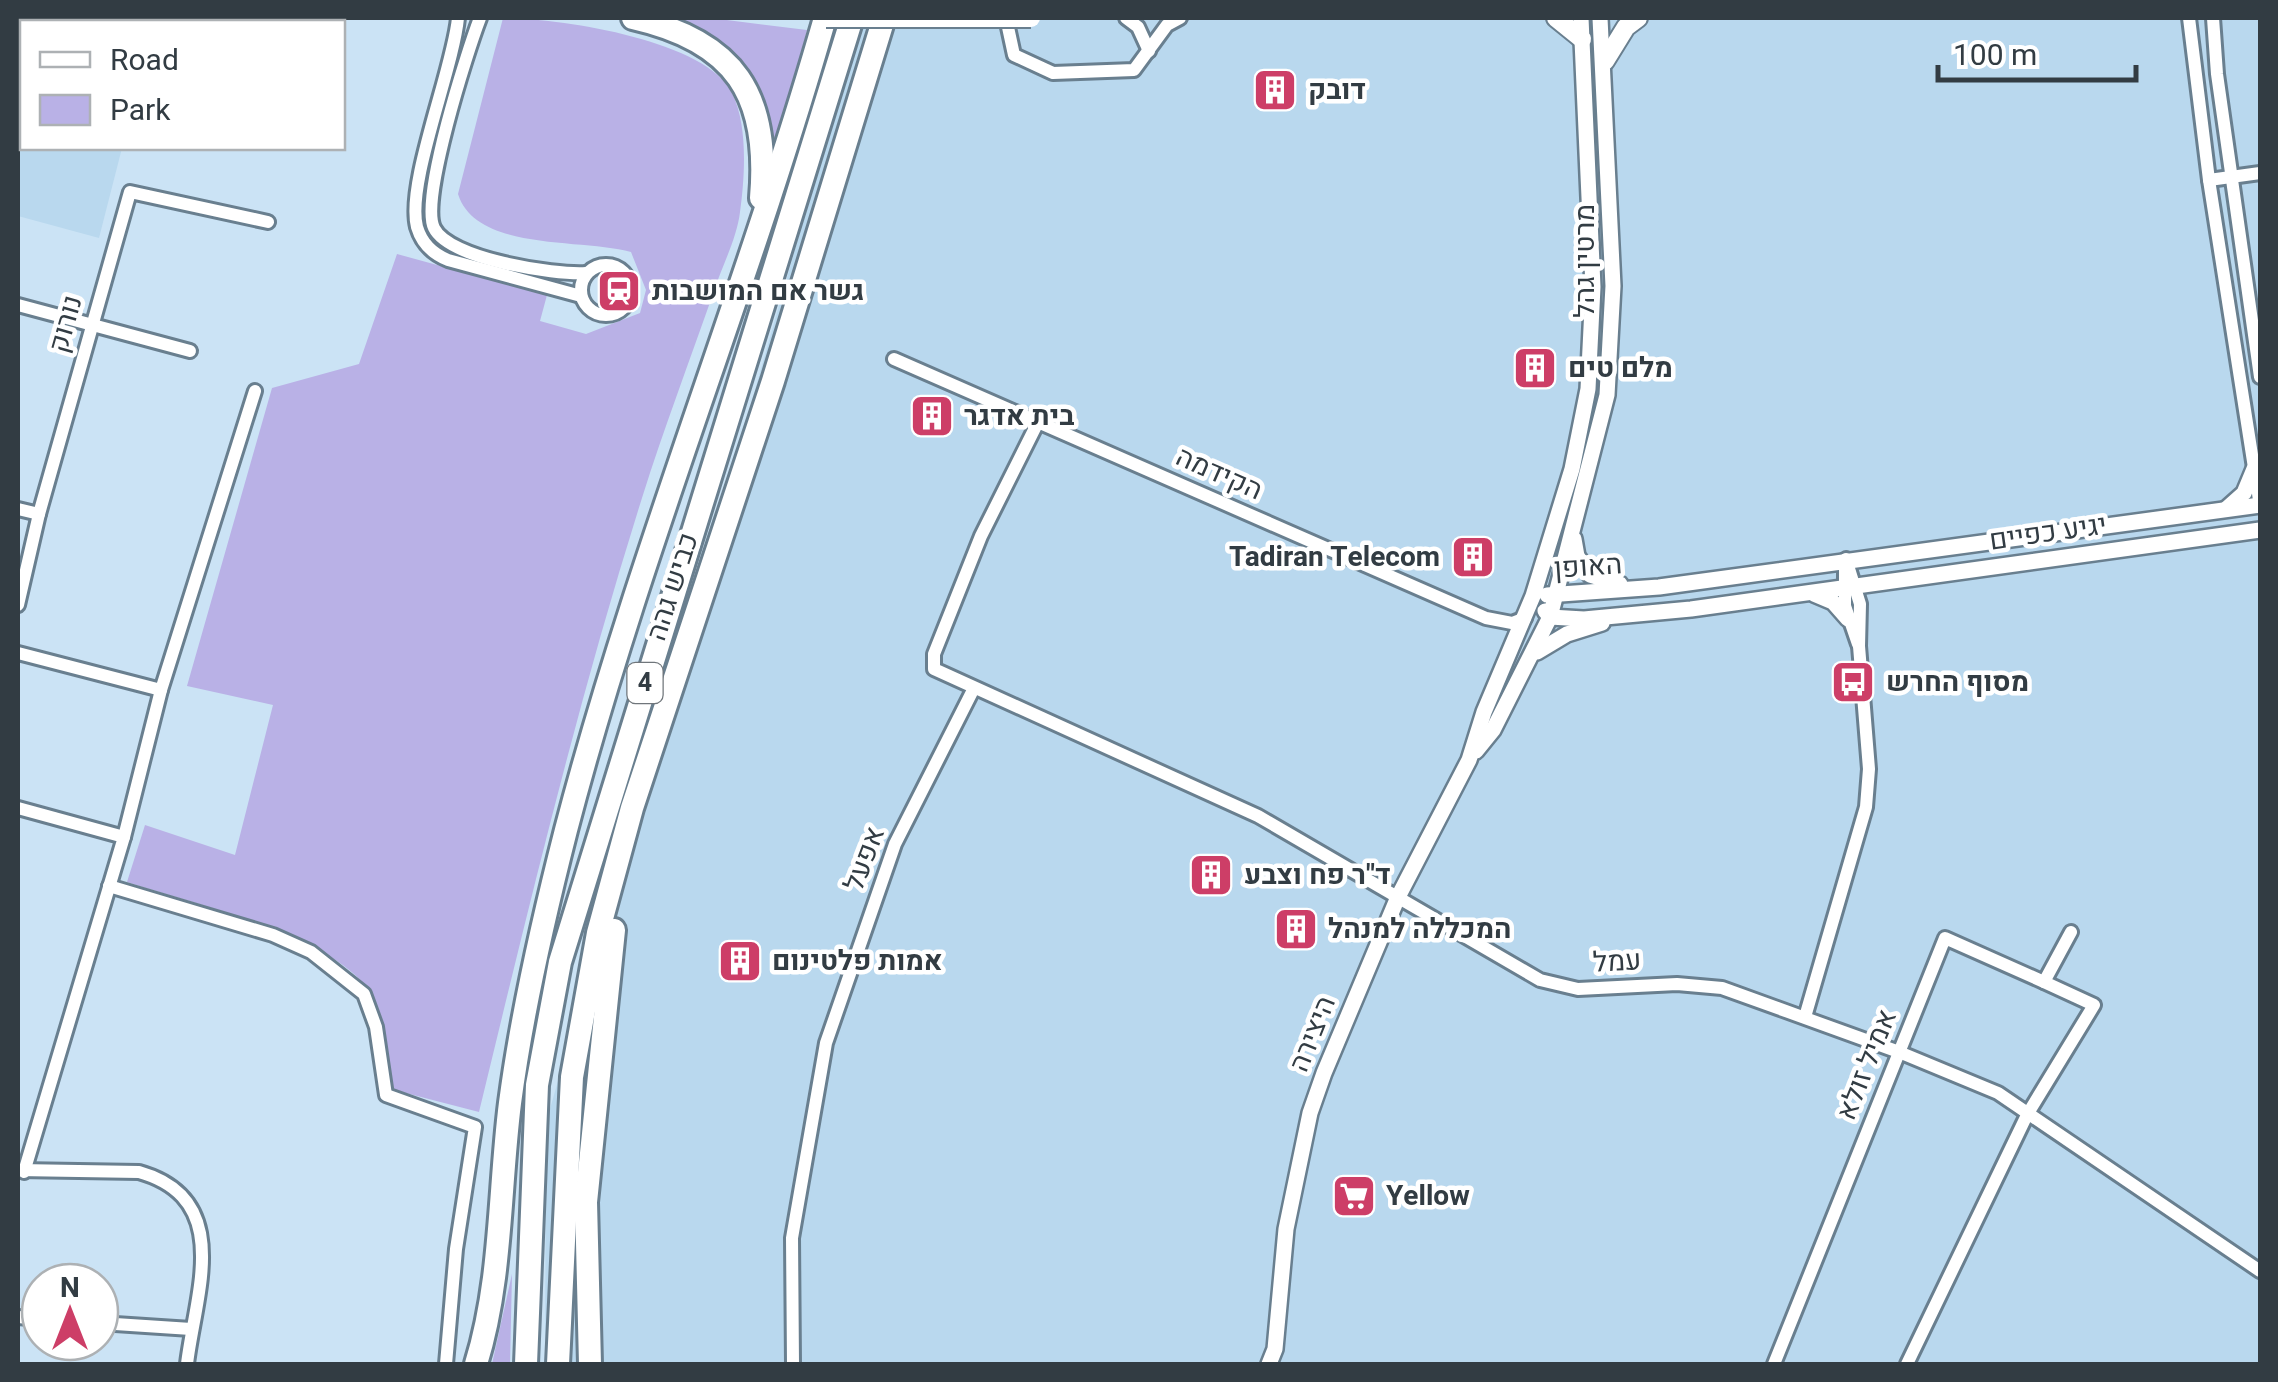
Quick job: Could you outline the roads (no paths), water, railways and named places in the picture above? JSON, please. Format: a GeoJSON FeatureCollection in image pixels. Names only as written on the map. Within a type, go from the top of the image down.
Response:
{"type":"FeatureCollection","features":[{"type":"Feature","properties":{"kind":"highway"},"geometry":{"type":"LineString","coordinates":[[634,18],[707,44],[742,83],[755,112],[759,136],[758,226]]}},
{"type":"Feature","properties":{"kind":"highway"},"geometry":{"type":"LineString","coordinates":[[476,1364],[491,1304],[521,1026],[566,830],[644,566],[825,18]]}},
{"type":"Feature","properties":{"kind":"highway","name":"כביש גהה"},"geometry":{"type":"LineString","coordinates":[[526,1364],[537,1085],[560,962],[852,18]]}},
{"type":"Feature","properties":{"kind":"highway","name":"כביש גהה"},"geometry":{"type":"LineString","coordinates":[[558,1364],[572,1078],[598,933],[638,791],[866,90],[884,18]]}},
{"type":"Feature","properties":{"kind":"highway"},"geometry":{"type":"LineString","coordinates":[[866,90],[894,18]]}},
{"type":"Feature","properties":{"kind":"highway"},"geometry":{"type":"LineString","coordinates":[[590,1364],[586,1202],[590,1139],[606,980],[638,791]]}},
{"type":"Feature","properties":{"kind":"main road"},"geometry":{"type":"LineString","coordinates":[[825,18],[1031,18]]}},
{"type":"Feature","properties":{"kind":"main road"},"geometry":{"type":"LineString","coordinates":[[1556,18],[1582,40]]}},
{"type":"Feature","properties":{"kind":"main road"},"geometry":{"type":"LineString","coordinates":[[1605,61],[1626,27],[1638,18]]}},
{"type":"Feature","properties":{"kind":"street"},"geometry":{"type":"LineString","coordinates":[[458,18],[416,200],[420,235],[436,255],[448,260],[581,296],[589,309],[604,315],[619,312],[629,300],[627,277],[615,266],[600,265],[586,274],[558,273],[471,253],[443,240],[432,224],[433,181],[480,18]]}},
{"type":"Feature","properties":{"kind":"street"},"geometry":{"type":"LineString","coordinates":[[1006,18],[1014,55],[1052,73],[1134,70],[1167,26],[1180,18]]}},
{"type":"Feature","properties":{"kind":"street"},"geometry":{"type":"LineString","coordinates":[[1126,18],[1138,27],[1149,50]]}},
{"type":"Feature","properties":{"kind":"street","name":"מרטין גהל"},"geometry":{"type":"LineString","coordinates":[[1533,596],[1572,469],[1588,390],[1593,286],[1581,18]]}},
{"type":"Feature","properties":{"kind":"street","name":"מרטין גהל"},"geometry":{"type":"LineString","coordinates":[[1550,617],[1607,395],[1613,286],[1600,18]]}},
{"type":"Feature","properties":{"kind":"street"},"geometry":{"type":"LineString","coordinates":[[2189,18],[2209,180],[2260,505]]}},
{"type":"Feature","properties":{"kind":"street"},"geometry":{"type":"LineString","coordinates":[[2213,18],[2230,178],[2260,377]]}},
{"type":"Feature","properties":{"kind":"street"},"geometry":{"type":"LineString","coordinates":[[2209,180],[2260,172]]}},
{"type":"Feature","properties":{"kind":"street","name":"נורוק"},"geometry":{"type":"LineString","coordinates":[[18,605],[39,514],[130,192],[268,222]]}},
{"type":"Feature","properties":{"kind":"street"},"geometry":{"type":"LineString","coordinates":[[581,296],[586,274]]}},
{"type":"Feature","properties":{"kind":"street"},"geometry":{"type":"LineString","coordinates":[[18,306],[190,351]]}},
{"type":"Feature","properties":{"kind":"street","name":"הקידמה"},"geometry":{"type":"LineString","coordinates":[[894,359],[1486,618],[1512,622],[1525,618]]}},
{"type":"Feature","properties":{"kind":"street"},"geometry":{"type":"LineString","coordinates":[[186,1364],[205,1253],[201,1230],[182,1198],[154,1176],[139,1172],[21,1171],[110,886],[161,690],[254,391]]}},
{"type":"Feature","properties":{"kind":"street"},"geometry":{"type":"LineString","coordinates":[[973,690],[934,669],[934,654],[981,536],[1038,422]]}},
{"type":"Feature","properties":{"kind":"street"},"geometry":{"type":"LineString","coordinates":[[2226,509],[2244,493],[2254,469]]}},
{"type":"Feature","properties":{"kind":"street","name":"יגיע כפיים"},"geometry":{"type":"LineString","coordinates":[[1846,559],[2260,505]]}},
{"type":"Feature","properties":{"kind":"street"},"geometry":{"type":"LineString","coordinates":[[18,509],[39,514]]}},
{"type":"Feature","properties":{"kind":"street","name":"יגיע כפיים"},"geometry":{"type":"LineString","coordinates":[[1850,586],[2260,530]]}},
{"type":"Feature","properties":{"kind":"street"},"geometry":{"type":"LineString","coordinates":[[1574,531],[1577,556],[1590,575],[1658,587]]}},
{"type":"Feature","properties":{"kind":"street"},"geometry":{"type":"LineString","coordinates":[[1805,1017],[1866,808],[1869,768],[1846,559]]}},
{"type":"Feature","properties":{"kind":"street","name":"האופן"},"geometry":{"type":"LineString","coordinates":[[1533,596],[1658,587],[1846,559]]}},
{"type":"Feature","properties":{"kind":"street"},"geometry":{"type":"LineString","coordinates":[[1850,586],[1848,619],[1858,646]]}},
{"type":"Feature","properties":{"kind":"street","name":"האופן"},"geometry":{"type":"LineString","coordinates":[[1533,596],[1550,617],[1625,616],[1850,586]]}},
{"type":"Feature","properties":{"kind":"street"},"geometry":{"type":"LineString","coordinates":[[1805,592],[1829,600],[1848,619]]}},
{"type":"Feature","properties":{"kind":"street","name":"היצירה"},"geometry":{"type":"LineString","coordinates":[[1274,1359],[1286,1228],[1310,1113],[1398,897],[1469,760],[1484,712],[1533,596]]}},
{"type":"Feature","properties":{"kind":"street"},"geometry":{"type":"LineString","coordinates":[[1530,658],[1558,638],[1625,616]]}},
{"type":"Feature","properties":{"kind":"street","name":"היצירה"},"geometry":{"type":"LineString","coordinates":[[1469,760],[1493,730],[1550,617]]}},
{"type":"Feature","properties":{"kind":"street"},"geometry":{"type":"LineString","coordinates":[[18,653],[161,690]]}},
{"type":"Feature","properties":{"kind":"street","name":"עמל"},"geometry":{"type":"LineString","coordinates":[[973,690],[1258,816],[1509,965],[1558,987],[1698,984],[1805,1017],[1998,1093],[2260,1271]]}},
{"type":"Feature","properties":{"kind":"street","name":"אפעל"},"geometry":{"type":"LineString","coordinates":[[793,1364],[792,1238],[826,1043],[896,844],[973,690]]}},
{"type":"Feature","properties":{"kind":"street"},"geometry":{"type":"LineString","coordinates":[[18,808],[124,836]]}},
{"type":"Feature","properties":{"kind":"street"},"geometry":{"type":"LineString","coordinates":[[110,886],[273,936],[311,952],[364,994],[376,1028],[386,1094],[474,1127],[456,1249],[446,1364]]}},
{"type":"Feature","properties":{"kind":"street"},"geometry":{"type":"LineString","coordinates":[[1907,1364],[2027,1115],[2094,1005],[2044,982],[2070,932]]}},
{"type":"Feature","properties":{"kind":"street","name":"אמיל זולא"},"geometry":{"type":"LineString","coordinates":[[1774,1364],[1945,938],[2044,982]]}},
{"type":"Feature","properties":{"kind":"street"},"geometry":{"type":"LineString","coordinates":[[120,1324],[191,1329]]}},
{"type":"Feature","properties":{"kind":"place","name":"דובק"},"geometry":{"type":"Point","coordinates":[1275,90]}},
{"type":"Feature","properties":{"kind":"place","name":"גשר אם המושבות"},"geometry":{"type":"Point","coordinates":[619,291]}},
{"type":"Feature","properties":{"kind":"place","name":"מלם טים"},"geometry":{"type":"Point","coordinates":[1535,368]}},
{"type":"Feature","properties":{"kind":"place","name":"בית אדגר"},"geometry":{"type":"Point","coordinates":[932,416]}},
{"type":"Feature","properties":{"kind":"place","name":"Tadiran Telecom"},"geometry":{"type":"Point","coordinates":[1473,557]}},
{"type":"Feature","properties":{"kind":"place","name":"מסוף החרש"},"geometry":{"type":"Point","coordinates":[1853,682]}},
{"type":"Feature","properties":{"kind":"place","name":"ד\"ר פח וצבע"},"geometry":{"type":"Point","coordinates":[1211,875]}},
{"type":"Feature","properties":{"kind":"place","name":"המכללה למנהל"},"geometry":{"type":"Point","coordinates":[1296,929]}},
{"type":"Feature","properties":{"kind":"place","name":"אמות פלטינום"},"geometry":{"type":"Point","coordinates":[740,961]}},
{"type":"Feature","properties":{"kind":"place","name":"Yellow"},"geometry":{"type":"Point","coordinates":[1354,1196]}}]}
